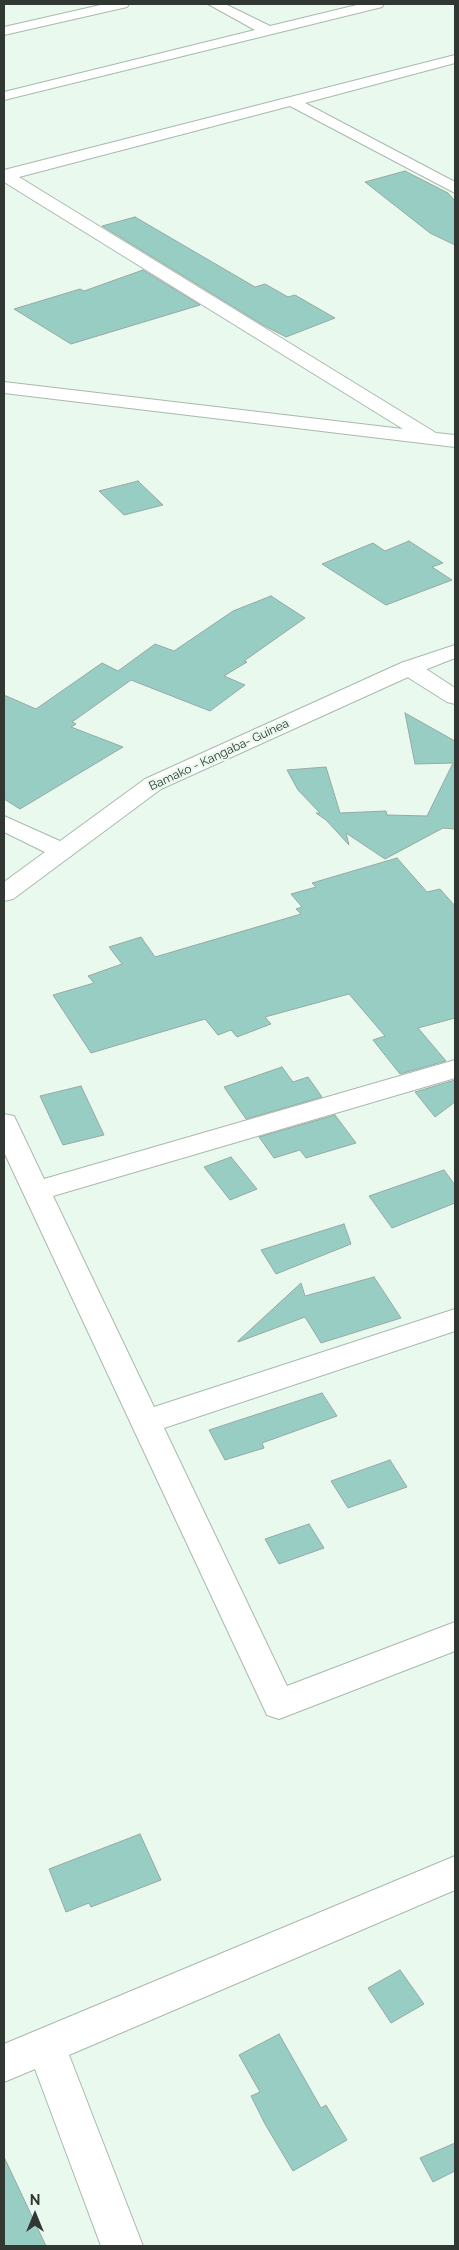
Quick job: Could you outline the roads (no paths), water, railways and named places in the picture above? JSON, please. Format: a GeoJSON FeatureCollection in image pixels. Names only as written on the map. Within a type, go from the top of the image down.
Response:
{"type":"FeatureCollection","features":[{"type":"Feature","properties":{"kind":"street"},"geometry":{"type":"LineString","coordinates":[[4,31],[122,4]]}},
{"type":"Feature","properties":{"kind":"street"},"geometry":{"type":"LineString","coordinates":[[214,4],[268,31]]}},
{"type":"Feature","properties":{"kind":"street"},"geometry":{"type":"LineString","coordinates":[[4,96],[377,4]]}},
{"type":"Feature","properties":{"kind":"street"},"geometry":{"type":"LineString","coordinates":[[5,176],[455,59]]}},
{"type":"Feature","properties":{"kind":"street"},"geometry":{"type":"LineString","coordinates":[[293,102],[455,188]]}},
{"type":"Feature","properties":{"kind":"street"},"geometry":{"type":"LineString","coordinates":[[5,176],[429,437]]}},
{"type":"Feature","properties":{"kind":"street"},"geometry":{"type":"LineString","coordinates":[[4,388],[69,394],[455,441]]}},
{"type":"Feature","properties":{"kind":"street","name":"Bamako - Kangaba- Guinea"},"geometry":{"type":"LineString","coordinates":[[4,894],[153,784],[409,668],[455,651]]}},
{"type":"Feature","properties":{"kind":"street"},"geometry":{"type":"LineString","coordinates":[[409,668],[455,696]]}},
{"type":"Feature","properties":{"kind":"street"},"geometry":{"type":"LineString","coordinates":[[4,823],[62,851]]}},
{"type":"Feature","properties":{"kind":"street"},"geometry":{"type":"LineString","coordinates":[[36,1191],[455,1069]]}},
{"type":"Feature","properties":{"kind":"street"},"geometry":{"type":"LineString","coordinates":[[4,1123],[279,1704],[455,1636]]}},
{"type":"Feature","properties":{"kind":"street"},"geometry":{"type":"LineString","coordinates":[[146,1422],[455,1320]]}},
{"type":"Feature","properties":{"kind":"street"},"geometry":{"type":"LineString","coordinates":[[4,2062],[455,1873]]}},
{"type":"Feature","properties":{"kind":"street"},"geometry":{"type":"LineString","coordinates":[[46,2045],[122,2246]]}}]}
